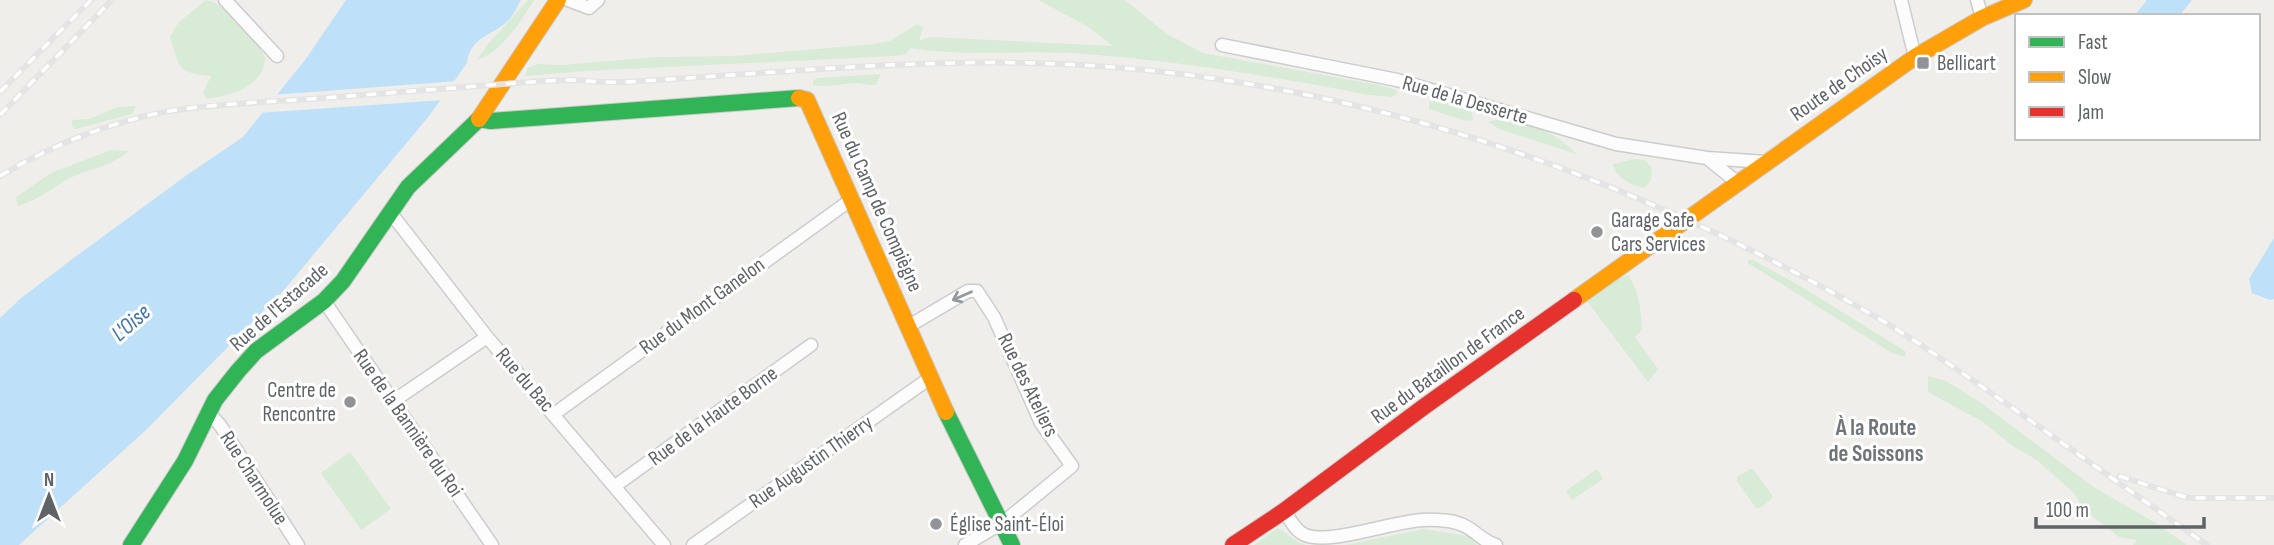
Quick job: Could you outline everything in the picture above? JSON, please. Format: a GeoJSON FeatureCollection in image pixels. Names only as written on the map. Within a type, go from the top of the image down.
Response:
{"type":"FeatureCollection","features":[{"type":"Feature","properties":{"kind":"street"},"geometry":{"type":"LineString","coordinates":[[225,0],[277,56]]}},
{"type":"Feature","properties":{"kind":"street","name":"Rue de l'Estacade"},"geometry":{"type":"LineString","coordinates":[[131,545],[185,461],[215,400],[256,351],[324,301],[349,274],[408,187],[479,119],[558,0]]}},
{"type":"Feature","properties":{"kind":"street"},"geometry":{"type":"LineString","coordinates":[[568,0],[589,8],[598,0]]}},
{"type":"Feature","properties":{"kind":"street"},"geometry":{"type":"LineString","coordinates":[[1901,0],[1915,57]]}},
{"type":"Feature","properties":{"kind":"street"},"geometry":{"type":"LineString","coordinates":[[1977,0],[1982,18]]}},
{"type":"Feature","properties":{"kind":"street","name":"Route de Choisy"},"geometry":{"type":"LineString","coordinates":[[1687,219],[1915,57],[1982,18],[2024,0]]}},
{"type":"Feature","properties":{"kind":"street","name":"Rue de la Desserte"},"geometry":{"type":"LineString","coordinates":[[1222,45],[1397,80],[1616,144],[1707,158],[1766,162]]}},
{"type":"Feature","properties":{"kind":"street","name":"Rue du Camp de Compiègne"},"geometry":{"type":"LineString","coordinates":[[479,119],[491,121],[802,98],[811,104],[930,378],[1012,545]]}},
{"type":"Feature","properties":{"kind":"street"},"geometry":{"type":"LineString","coordinates":[[1707,158],[1738,183]]}},
{"type":"Feature","properties":{"kind":"street","name":"Rue du Mont Ganelon"},"geometry":{"type":"LineString","coordinates":[[554,414],[852,200]]}},
{"type":"Feature","properties":{"kind":"street","name":"Rue du Bac"},"geometry":{"type":"LineString","coordinates":[[390,212],[487,337],[664,545]]}},
{"type":"Feature","properties":{"kind":"street","name":"Rue du Bataillon de France"},"geometry":{"type":"LineString","coordinates":[[1233,545],[1284,511],[1425,405],[1687,219]]}},
{"type":"Feature","properties":{"kind":"street","name":"Rue des Ateliers"},"geometry":{"type":"LineString","coordinates":[[909,326],[968,291],[977,291],[994,317],[1041,423],[1072,466],[1000,524],[965,545]]}},
{"type":"Feature","properties":{"kind":"street","name":"Rue de la Bannière du Roi"},"geometry":{"type":"LineString","coordinates":[[324,301],[492,545]]}},
{"type":"Feature","properties":{"kind":"street"},"geometry":{"type":"LineString","coordinates":[[392,402],[487,337]]}},
{"type":"Feature","properties":{"kind":"street","name":"Rue de la Haute Borne"},"geometry":{"type":"LineString","coordinates":[[615,486],[811,345]]}},
{"type":"Feature","properties":{"kind":"street","name":"Rue Augustin Thierry"},"geometry":{"type":"LineString","coordinates":[[693,545],[930,378]]}},
{"type":"Feature","properties":{"kind":"street","name":"Rue Charmolue"},"geometry":{"type":"LineString","coordinates":[[208,412],[220,425],[298,545]]}},
{"type":"Feature","properties":{"kind":"street"},"geometry":{"type":"LineString","coordinates":[[1284,511],[1296,529],[1304,535],[1324,540],[1422,520],[1468,526],[1490,542]]}},
{"type":"Feature","properties":{"kind":"green space"},"geometry":{"type":"Polygon","coordinates":[[[206,0],[230,15],[265,57],[263,68],[253,83],[236,92],[207,99],[203,93],[211,76],[191,73],[181,67],[170,37],[178,23],[206,0]]]}},
{"type":"Feature","properties":{"kind":"green space"},"geometry":{"type":"Polygon","coordinates":[[[528,0],[534,0],[510,35],[494,51],[477,60],[488,44],[528,0]]]}},
{"type":"Feature","properties":{"kind":"green space"},"geometry":{"type":"Polygon","coordinates":[[[1038,0],[1125,0],[1167,34],[1203,53],[1379,85],[1396,90],[1397,93],[1392,97],[1369,95],[1295,81],[1109,56],[1052,52],[971,53],[911,48],[906,54],[895,56],[526,76],[527,68],[538,64],[735,56],[874,44],[890,41],[917,24],[923,27],[919,41],[930,37],[1113,46],[1087,26],[1038,0]]]}},
{"type":"Feature","properties":{"kind":"green space"},"geometry":{"type":"Polygon","coordinates":[[[881,74],[876,85],[813,85],[817,78],[881,74]]]}},
{"type":"Feature","properties":{"kind":"green space"},"geometry":{"type":"Polygon","coordinates":[[[1436,100],[1471,111],[1473,120],[1466,121],[1429,109],[1429,102],[1436,100]]]}},
{"type":"Feature","properties":{"kind":"green space"},"geometry":{"type":"Polygon","coordinates":[[[136,106],[132,114],[75,129],[72,126],[72,120],[89,119],[118,107],[136,106]]]}},
{"type":"Feature","properties":{"kind":"green space"},"geometry":{"type":"Polygon","coordinates":[[[1488,122],[1517,122],[1550,133],[1576,154],[1499,129],[1488,122]]]}},
{"type":"Feature","properties":{"kind":"green space"},"geometry":{"type":"Polygon","coordinates":[[[111,150],[129,151],[116,160],[72,177],[18,206],[16,197],[51,173],[111,150]]]}},
{"type":"Feature","properties":{"kind":"green space"},"geometry":{"type":"Polygon","coordinates":[[[1635,159],[1645,160],[1652,168],[1651,180],[1645,188],[1625,180],[1613,164],[1635,159]]]}},
{"type":"Feature","properties":{"kind":"green space"},"geometry":{"type":"Polygon","coordinates":[[[1748,260],[1753,260],[1802,287],[1905,351],[1906,357],[1892,353],[1748,263],[1748,260]]]}},
{"type":"Feature","properties":{"kind":"green space"},"geometry":{"type":"Polygon","coordinates":[[[1628,275],[1637,294],[1641,315],[1642,329],[1635,337],[1658,369],[1648,382],[1587,301],[1610,281],[1628,275]]]}},
{"type":"Feature","properties":{"kind":"green space"},"geometry":{"type":"Polygon","coordinates":[[[1928,376],[1946,381],[1980,402],[2095,488],[2154,522],[2187,545],[2133,545],[2137,540],[2119,537],[2082,508],[2075,494],[2037,460],[2014,447],[1983,422],[1928,392],[1928,376]]]}},
{"type":"Feature","properties":{"kind":"green space"},"geometry":{"type":"Polygon","coordinates":[[[350,452],[391,509],[361,530],[321,473],[350,452]]]}},
{"type":"Feature","properties":{"kind":"green space"},"geometry":{"type":"Polygon","coordinates":[[[1597,469],[1603,479],[1572,500],[1566,491],[1597,469]]]}},
{"type":"Feature","properties":{"kind":"green space"},"geometry":{"type":"Polygon","coordinates":[[[1753,469],[1772,495],[1772,499],[1760,508],[1756,508],[1737,481],[1737,477],[1753,469]]]}},
{"type":"Feature","properties":{"kind":"green space"},"geometry":{"type":"Polygon","coordinates":[[[1278,528],[1298,542],[1306,545],[1254,545],[1278,528]]]}},
{"type":"Feature","properties":{"kind":"green space"},"geometry":{"type":"Polygon","coordinates":[[[1424,529],[1468,536],[1477,545],[1345,545],[1424,529]]]}},
{"type":"Feature","properties":{"kind":"water","name":"L'Oise"},"geometry":{"type":"Polygon","coordinates":[[[346,0],[521,0],[509,20],[477,42],[467,63],[429,116],[284,290],[146,430],[19,545],[0,545],[0,318],[21,298],[75,257],[243,137],[305,60],[346,0]]]}},
{"type":"Feature","properties":{"kind":"water"},"geometry":{"type":"Polygon","coordinates":[[[2147,0],[2192,0],[2181,14],[2136,14],[2147,0]]]}},
{"type":"Feature","properties":{"kind":"water"},"geometry":{"type":"Polygon","coordinates":[[[2274,238],[2274,299],[2270,300],[2252,293],[2249,279],[2274,238]]]}},
{"type":"Feature","properties":{"kind":"pier"},"geometry":{"type":"Polygon","coordinates":[[[458,81],[444,100],[258,113],[272,95],[458,81]]]}},
{"type":"Feature","properties":{"kind":"railway"},"geometry":{"type":"LineString","coordinates":[[0,92],[91,0]]}},
{"type":"Feature","properties":{"kind":"railway"},"geometry":{"type":"LineString","coordinates":[[0,115],[112,0]]}},
{"type":"Feature","properties":{"kind":"railway"},"geometry":{"type":"LineString","coordinates":[[0,176],[40,154],[103,128],[169,111],[227,104],[550,81],[625,82],[920,64],[1038,63],[1201,77],[1303,94],[1403,118],[1502,147],[1599,183],[1694,223],[1787,268],[1878,318],[1964,374],[2207,545]]}},
{"type":"Feature","properties":{"kind":"railway"},"geometry":{"type":"LineString","coordinates":[[2119,476],[2188,498],[2274,498]]}},
{"type":"Feature","properties":{"kind":"traffic: fast"},"geometry":{"type":"LineString","coordinates":[[479,119],[491,121],[799,98]]}},
{"type":"Feature","properties":{"kind":"traffic: fast"},"geometry":{"type":"LineString","coordinates":[[131,545],[185,461],[215,400],[238,371],[256,351],[324,301],[343,281],[408,187],[479,119]]}},
{"type":"Feature","properties":{"kind":"traffic: fast"},"geometry":{"type":"LineString","coordinates":[[946,412],[1012,545]]}},
{"type":"Feature","properties":{"kind":"traffic: slow"},"geometry":{"type":"LineString","coordinates":[[479,119],[558,0]]}},
{"type":"Feature","properties":{"kind":"traffic: slow"},"geometry":{"type":"LineString","coordinates":[[1574,300],[1915,57],[1982,18],[2024,0]]}},
{"type":"Feature","properties":{"kind":"traffic: slow"},"geometry":{"type":"LineString","coordinates":[[799,98],[807,100],[946,412]]}},
{"type":"Feature","properties":{"kind":"traffic: jam"},"geometry":{"type":"LineString","coordinates":[[1233,545],[1284,511],[1574,300]]}},
{"type":"Feature","properties":{"kind":"place","name":"Bellicart"},"geometry":{"type":"Point","coordinates":[1923,63]}},
{"type":"Feature","properties":{"kind":"place","name":"Garage Safe Cars Services"},"geometry":{"type":"Point","coordinates":[1597,232]}},
{"type":"Feature","properties":{"kind":"place","name":"Centre de Rencontre"},"geometry":{"type":"Point","coordinates":[350,402]}},
{"type":"Feature","properties":{"kind":"place","name":"Église Saint-Éloi"},"geometry":{"type":"Point","coordinates":[936,524]}},
{"type":"Feature","properties":{"kind":"district","name":"À la Route de Soissons"},"geometry":{"type":"Point","coordinates":[1876,441]}}]}
